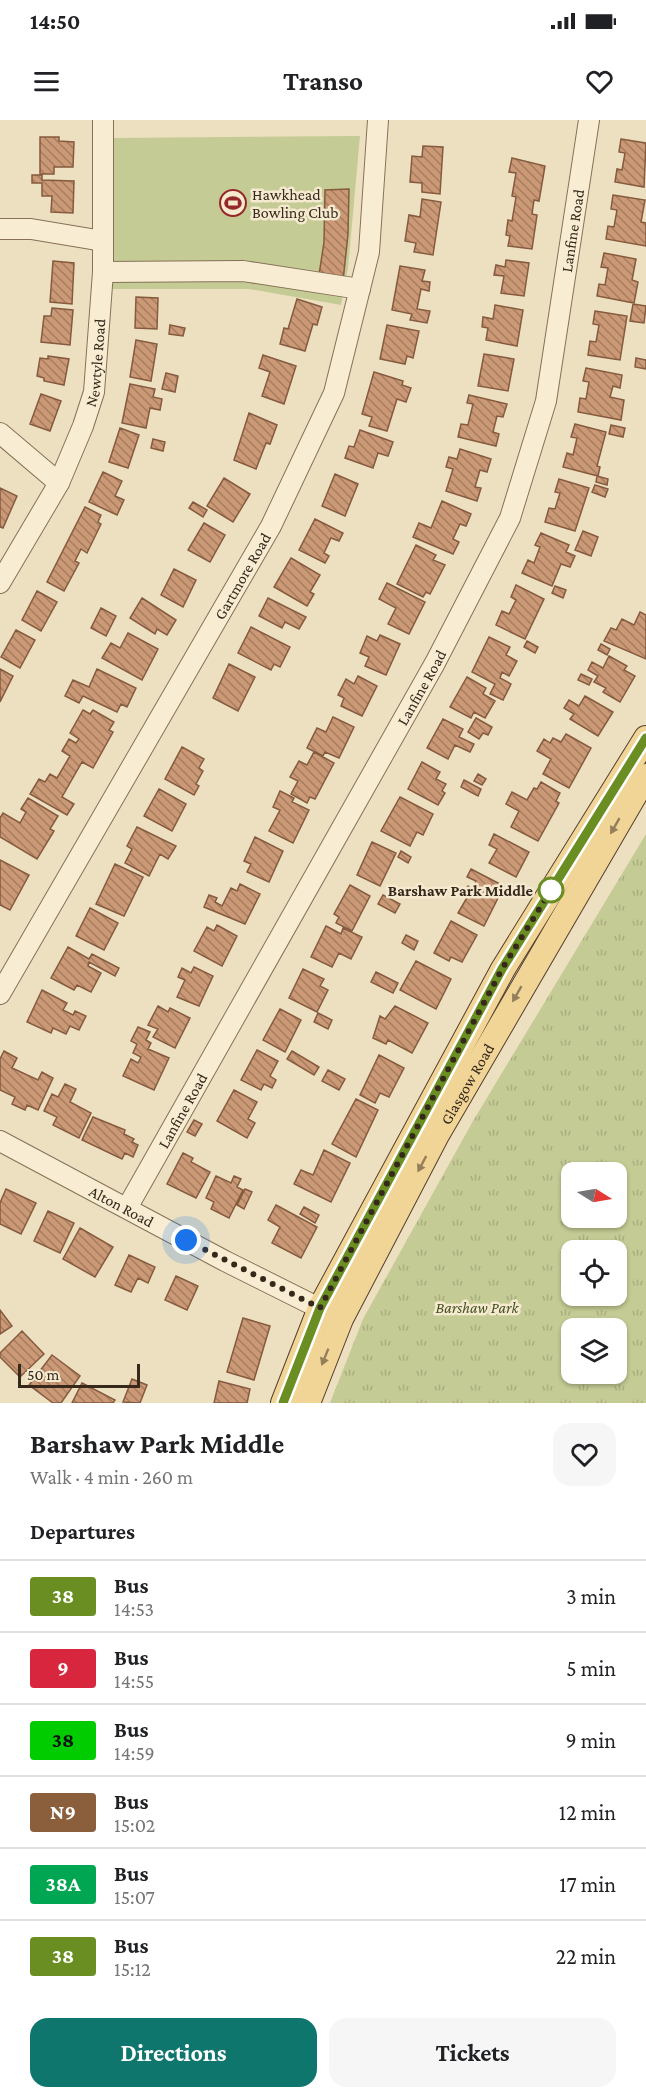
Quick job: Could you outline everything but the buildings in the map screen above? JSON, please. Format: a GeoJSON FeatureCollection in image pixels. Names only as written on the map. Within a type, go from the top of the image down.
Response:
{"type":"FeatureCollection","features":[{"type":"Feature","properties":{"kind":"main road","name":"Glasgow Road"},"geometry":{"type":"LineString","coordinates":[[283,1403],[330,1314],[502,969],[646,738]]}},
{"type":"Feature","properties":{"kind":"main road","name":"Glasgow Road"},"geometry":{"type":"LineString","coordinates":[[308,1403],[330,1314],[646,776]]}},
{"type":"Feature","properties":{"kind":"street","name":"Newtyle Road"},"geometry":{"type":"LineString","coordinates":[[0,583],[59,483],[83,426],[94,392],[103,272],[103,120]]}},
{"type":"Feature","properties":{"kind":"street","name":"Gartmore Road"},"geometry":{"type":"LineString","coordinates":[[0,994],[271,526],[334,393],[369,252],[378,120]]}},
{"type":"Feature","properties":{"kind":"street","name":"Lanfine Road"},"geometry":{"type":"LineString","coordinates":[[128,1208],[325,853],[435,663],[510,518],[546,401],[589,120]]}},
{"type":"Feature","properties":{"kind":"street"},"geometry":{"type":"LineString","coordinates":[[0,229],[31,229],[103,241]]}},
{"type":"Feature","properties":{"kind":"street"},"geometry":{"type":"LineString","coordinates":[[103,272],[243,271],[360,289]]}},
{"type":"Feature","properties":{"kind":"street"},"geometry":{"type":"LineString","coordinates":[[0,433],[59,483]]}},
{"type":"Feature","properties":{"kind":"street","name":"Alton Road"},"geometry":{"type":"LineString","coordinates":[[0,1141],[330,1314]]}},
{"type":"Feature","properties":{"kind":"green space","name":"Hawkhead Bowling Club"},"geometry":{"type":"Polygon","coordinates":[[[360,136],[348,268],[341,305],[249,289],[113,289],[113,138],[360,136]]]}},
{"type":"Feature","properties":{"kind":"green space","name":"Barshaw Park"},"geometry":{"type":"Polygon","coordinates":[[[646,834],[646,1403],[330,1403],[363,1319],[473,1121],[646,834]]]}},
{"type":"Feature","properties":{"kind":"bus line","name":"38"},"geometry":{"type":"LineString","coordinates":[[283,1403],[288,1385],[320,1308],[502,969],[646,738]]}},
{"type":"Feature","properties":{"kind":"place","name":"Hawkhead Bowling Club"},"geometry":{"type":"Point","coordinates":[233,203]}},
{"type":"Feature","properties":{"kind":"place","name":"Barshaw Park Middle"},"geometry":{"type":"Point","coordinates":[551,890]}},
{"type":"Feature","properties":{"kind":"route"},"geometry":{"type":"LineString","coordinates":[[186,1240],[320,1308],[502,969],[551,890]]}}]}
